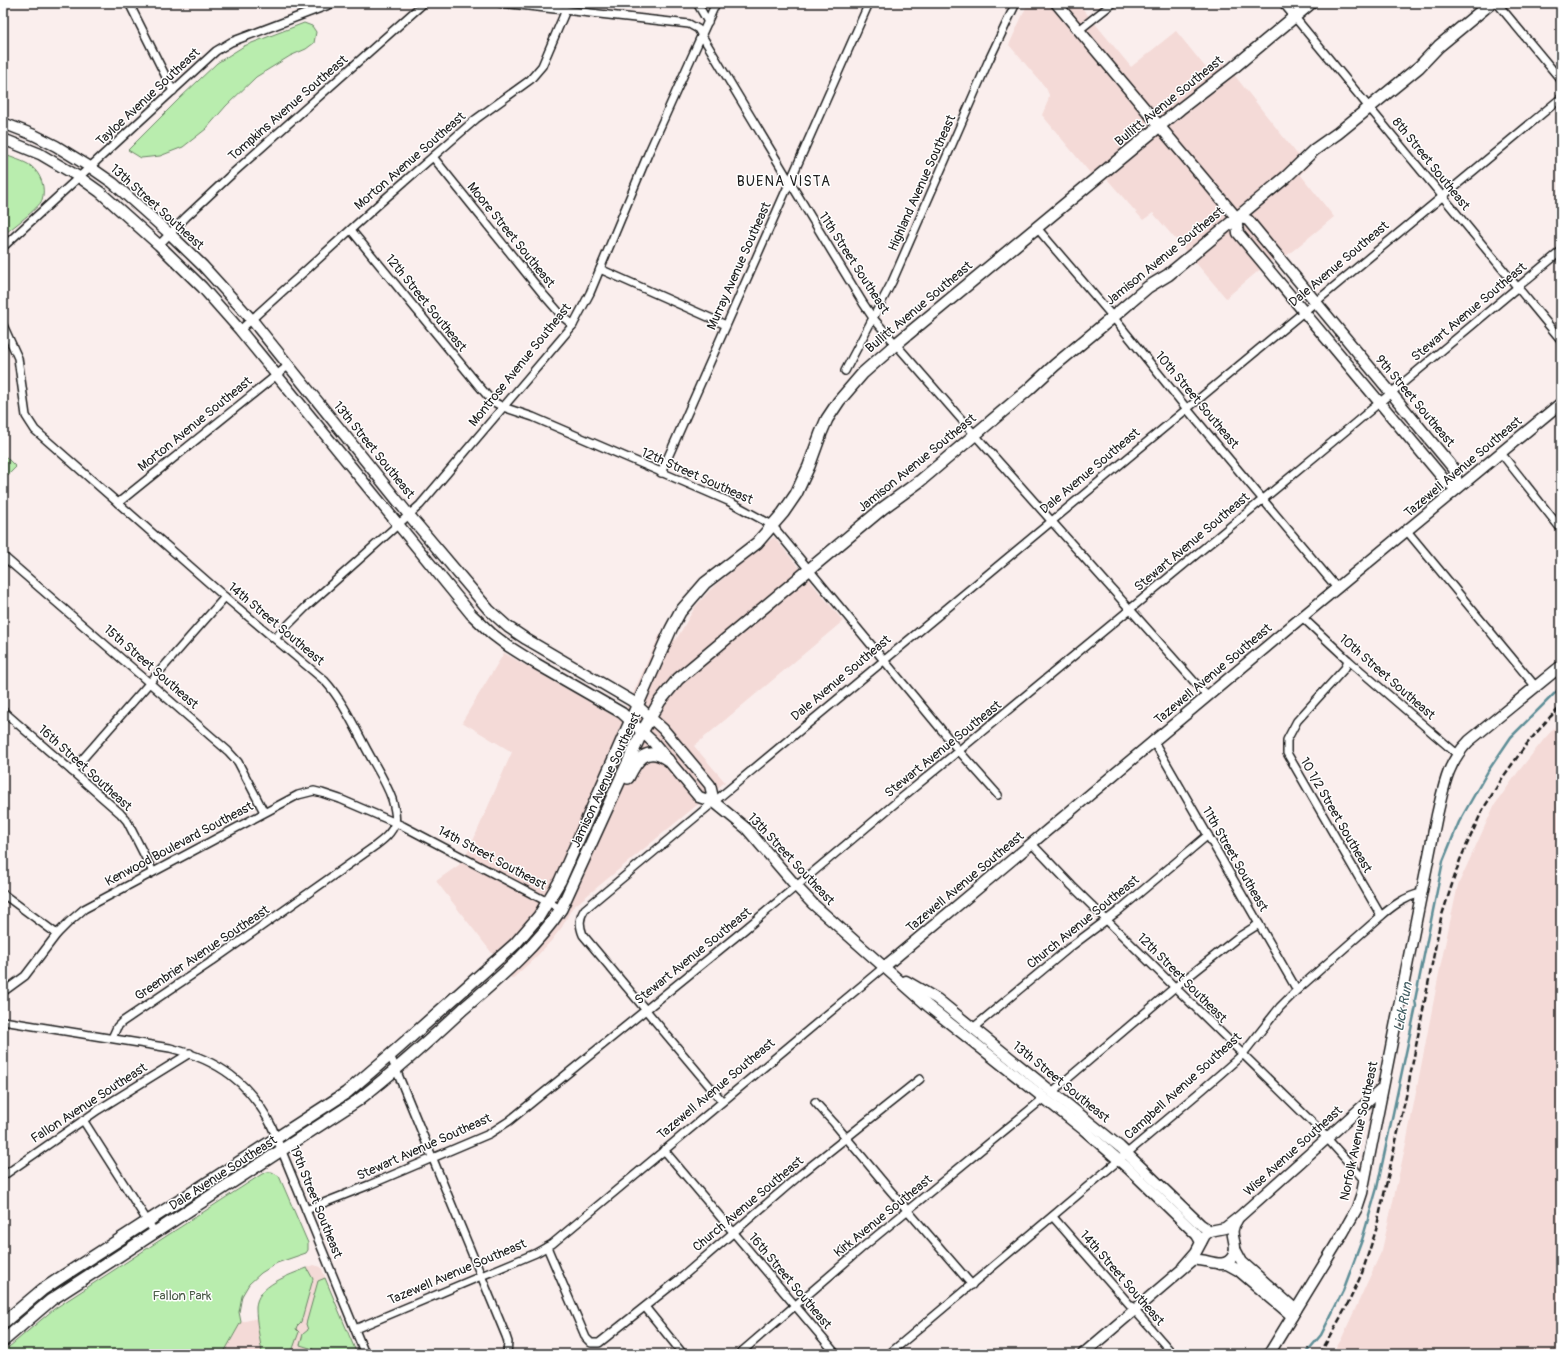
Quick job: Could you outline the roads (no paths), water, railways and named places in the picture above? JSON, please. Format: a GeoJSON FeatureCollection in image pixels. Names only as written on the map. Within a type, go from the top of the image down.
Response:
{"type":"FeatureCollection","features":[{"type":"Feature","properties":{"kind":"main road","name":"Bullitt Avenue Southeast"},"geometry":{"type":"LineString","coordinates":[[637,706],[680,612],[706,583],[757,543],[783,513],[796,494],[809,466],[827,419],[839,401],[863,372],[1311,3]]}},
{"type":"Feature","properties":{"kind":"main road","name":"Jamison Avenue Southeast"},"geometry":{"type":"LineString","coordinates":[[452,1020],[536,943],[561,909],[642,732],[660,701],[678,679],[883,508],[920,481],[1148,287],[1173,270],[1286,177],[1314,150],[1338,133],[1419,67],[1439,46],[1491,3]]}},
{"type":"Feature","properties":{"kind":"main road","name":"Jamison Avenue Southeast"},"geometry":{"type":"LineString","coordinates":[[443,1008],[515,944],[530,928],[548,902],[560,881],[637,706]]}},
{"type":"Feature","properties":{"kind":"main road"},"geometry":{"type":"LineString","coordinates":[[610,802],[624,787],[634,766],[642,757],[657,754],[668,760]]}},
{"type":"Feature","properties":{"kind":"main road","name":"Dale Avenue Southeast"},"geometry":{"type":"LineString","coordinates":[[3,1323],[42,1290],[346,1093],[443,1008]]}},
{"type":"Feature","properties":{"kind":"main road","name":"Dale Avenue Southeast"},"geometry":{"type":"LineString","coordinates":[[3,1340],[51,1300],[357,1101],[452,1020]]}},
{"type":"Feature","properties":{"kind":"street"},"geometry":{"type":"LineString","coordinates":[[129,3],[173,90]]}},
{"type":"Feature","properties":{"kind":"street","name":"Tayloe Avenue Southeast"},"geometry":{"type":"LineString","coordinates":[[3,246],[216,51],[231,42],[334,3]]}},
{"type":"Feature","properties":{"kind":"street","name":"Tompkins Avenue Southeast"},"geometry":{"type":"LineString","coordinates":[[159,245],[233,173],[424,3]]}},
{"type":"Feature","properties":{"kind":"street"},"geometry":{"type":"LineString","coordinates":[[500,3],[688,24],[694,26],[702,36]]}},
{"type":"Feature","properties":{"kind":"street"},"geometry":{"type":"LineString","coordinates":[[697,3],[708,22]]}},
{"type":"Feature","properties":{"kind":"street","name":"Montrose Avenue Southeast"},"geometry":{"type":"LineString","coordinates":[[274,638],[306,606],[420,505],[573,325],[590,294],[648,154],[716,3]]}},
{"type":"Feature","properties":{"kind":"street","name":"Murray Avenue Southeast"},"geometry":{"type":"LineString","coordinates":[[661,473],[869,3]]}},
{"type":"Feature","properties":{"kind":"street","name":"Highland Avenue Southeast"},"geometry":{"type":"LineString","coordinates":[[845,371],[892,282],[988,62],[1016,3]]}},
{"type":"Feature","properties":{"kind":"street","name":"9th Street Southeast"},"geometry":{"type":"LineString","coordinates":[[1056,3],[1236,217],[1238,233],[1447,483],[1458,487],[1456,471],[1248,220],[1236,217]]}},
{"type":"Feature","properties":{"kind":"street"},"geometry":{"type":"LineString","coordinates":[[1079,30],[1113,3]]}},
{"type":"Feature","properties":{"kind":"street","name":"8th Street Southeast"},"geometry":{"type":"LineString","coordinates":[[1283,3],[1561,340]]}},
{"type":"Feature","properties":{"kind":"street"},"geometry":{"type":"LineString","coordinates":[[1496,3],[1561,80]]}},
{"type":"Feature","properties":{"kind":"street","name":"Morton Avenue Southeast"},"geometry":{"type":"LineString","coordinates":[[240,330],[476,119],[530,80],[542,66],[566,10]]}},
{"type":"Feature","properties":{"kind":"street","name":"11th Street Southeast"},"geometry":{"type":"LineString","coordinates":[[702,36],[863,303],[874,318],[975,435],[1207,696]]}},
{"type":"Feature","properties":{"kind":"street","name":"Dale Avenue Southeast"},"geometry":{"type":"LineString","coordinates":[[646,1010],[583,934],[580,922],[582,914],[587,906],[1561,98]]}},
{"type":"Feature","properties":{"kind":"street","name":"13th Street Southeast"},"geometry":{"type":"LineString","coordinates":[[3,123],[34,135],[56,146],[90,167],[123,191],[170,234],[203,266],[252,320],[409,515],[489,610],[508,627],[632,701],[663,729],[710,785],[714,802]]}},
{"type":"Feature","properties":{"kind":"street","name":"13th Street Southeast"},"geometry":{"type":"LineString","coordinates":[[3,139],[40,154],[79,177],[100,192],[159,245],[202,287],[240,330],[456,596],[492,634],[535,663],[622,712],[653,742],[699,797],[714,802],[747,829],[813,904],[928,1006],[1048,1095]]}},
{"type":"Feature","properties":{"kind":"street","name":"Moore Street Southeast"},"geometry":{"type":"LineString","coordinates":[[433,157],[543,294],[563,317],[573,325]]}},
{"type":"Feature","properties":{"kind":"street","name":"10th Street Southeast"},"geometry":{"type":"LineString","coordinates":[[1037,228],[1113,316],[1187,409],[1337,588]]}},
{"type":"Feature","properties":{"kind":"street","name":"12th Street Southeast"},"geometry":{"type":"LineString","coordinates":[[351,230],[492,401],[503,407],[533,417],[728,501],[772,525],[959,751],[998,795]]}},
{"type":"Feature","properties":{"kind":"street","name":"Stewart Avenue Southeast"},"geometry":{"type":"LineString","coordinates":[[306,1210],[489,1134],[509,1122],[796,886],[1561,251]]}},
{"type":"Feature","properties":{"kind":"street"},"geometry":{"type":"LineString","coordinates":[[600,269],[726,325]]}},
{"type":"Feature","properties":{"kind":"street","name":"14th Street Southeast"},"geometry":{"type":"LineString","coordinates":[[3,325],[18,358],[24,407],[30,423],[35,430],[225,597],[333,689],[346,710],[388,789],[395,811],[395,822],[561,909]]}},
{"type":"Feature","properties":{"kind":"street","name":"Morton Avenue Southeast"},"geometry":{"type":"LineString","coordinates":[[118,503],[289,365]]}},
{"type":"Feature","properties":{"kind":"street","name":"Tazewell Avenue Southeast"},"geometry":{"type":"LineString","coordinates":[[355,1329],[547,1247],[1032,844],[1154,740],[1561,403]]}},
{"type":"Feature","properties":{"kind":"street"},"geometry":{"type":"LineString","coordinates":[[1500,453],[1561,529]]}},
{"type":"Feature","properties":{"kind":"street"},"geometry":{"type":"LineString","coordinates":[[1407,531],[1536,687]]}},
{"type":"Feature","properties":{"kind":"street","name":"15th Street Southeast"},"geometry":{"type":"LineString","coordinates":[[3,556],[150,682],[235,758],[264,812]]}},
{"type":"Feature","properties":{"kind":"street"},"geometry":{"type":"LineString","coordinates":[[72,771],[225,597]]}},
{"type":"Feature","properties":{"kind":"street","name":"10th Street Southeast"},"geometry":{"type":"LineString","coordinates":[[1302,617],[1348,660],[1457,754]]}},
{"type":"Feature","properties":{"kind":"street","name":"10 1/2 Street Southeast"},"geometry":{"type":"LineString","coordinates":[[1348,660],[1345,668],[1297,721],[1291,730],[1287,740],[1287,754],[1381,916]]}},
{"type":"Feature","properties":{"kind":"street"},"geometry":{"type":"LineString","coordinates":[[1421,893],[1446,776],[1457,754],[1469,741],[1561,666]]}},
{"type":"Feature","properties":{"kind":"street","name":"16th Street Southeast"},"geometry":{"type":"LineString","coordinates":[[3,711],[124,818],[154,872]]}},
{"type":"Feature","properties":{"kind":"street","name":"11th Street Southeast"},"geometry":{"type":"LineString","coordinates":[[1154,740],[1297,990]]}},
{"type":"Feature","properties":{"kind":"street","name":"Kenwood Boulevard Southeast"},"geometry":{"type":"LineString","coordinates":[[3,992],[25,976],[57,934],[84,909],[298,795],[314,791],[322,793],[395,822]]}},
{"type":"Feature","properties":{"kind":"street","name":"Greenbrier Avenue Southeast"},"geometry":{"type":"LineString","coordinates":[[112,1038],[117,1027],[122,1022],[211,962],[386,838],[395,822]]}},
{"type":"Feature","properties":{"kind":"street","name":"Church Avenue Southeast"},"geometry":{"type":"LineString","coordinates":[[973,1028],[1208,835]]}},
{"type":"Feature","properties":{"kind":"street","name":"12th Street Southeast"},"geometry":{"type":"LineString","coordinates":[[1032,844],[1174,988],[1317,1127],[1326,1139],[1365,1180]]}},
{"type":"Feature","properties":{"kind":"street","name":"Campbell Avenue Southeast"},"geometry":{"type":"LineString","coordinates":[[890,1354],[1124,1157],[1242,1055],[1280,1007],[1297,990],[1381,916],[1405,898],[1421,893]]}},
{"type":"Feature","properties":{"kind":"street","name":"Norfolk Avenue Southeast"},"geometry":{"type":"LineString","coordinates":[[1269,1354],[1353,1216],[1362,1193],[1421,893]]}},
{"type":"Feature","properties":{"kind":"street"},"geometry":{"type":"LineString","coordinates":[[3,894],[57,934]]}},
{"type":"Feature","properties":{"kind":"street","name":"Kirk Avenue Southeast"},"geometry":{"type":"LineString","coordinates":[[739,1354],[794,1305],[1048,1095],[1174,988],[1237,938],[1259,924]]}},
{"type":"Feature","properties":{"kind":"street","name":"13th Street Southeast"},"geometry":{"type":"LineString","coordinates":[[884,967],[937,999],[973,1028],[1048,1095],[1124,1157],[1200,1225],[1214,1230]]}},
{"type":"Feature","properties":{"kind":"street"},"geometry":{"type":"LineString","coordinates":[[646,1010],[722,1101]]}},
{"type":"Feature","properties":{"kind":"street"},"geometry":{"type":"LineString","coordinates":[[3,1021],[112,1038]]}},
{"type":"Feature","properties":{"kind":"street","name":"19th Street Southeast"},"geometry":{"type":"LineString","coordinates":[[112,1038],[190,1053],[219,1067],[253,1095],[264,1110],[277,1138],[365,1354]]}},
{"type":"Feature","properties":{"kind":"street","name":"Fallon Avenue Southeast"},"geometry":{"type":"LineString","coordinates":[[3,1176],[83,1120],[190,1053]]}},
{"type":"Feature","properties":{"kind":"street"},"geometry":{"type":"LineString","coordinates":[[390,1055],[506,1336],[508,1342],[507,1354]]}},
{"type":"Feature","properties":{"kind":"street","name":"Church Avenue Southeast"},"geometry":{"type":"LineString","coordinates":[[547,1247],[586,1338],[591,1343],[599,1343],[605,1340],[645,1307],[801,1174],[920,1080]]}},
{"type":"Feature","properties":{"kind":"street","name":"Wise Avenue Southeast"},"geometry":{"type":"LineString","coordinates":[[1083,1354],[1183,1267],[1196,1252],[1205,1235],[1214,1230],[1225,1228],[1239,1217],[1382,1089]]}},
{"type":"Feature","properties":{"kind":"street"},"geometry":{"type":"LineString","coordinates":[[815,1102],[848,1138],[972,1285]]}},
{"type":"Feature","properties":{"kind":"street"},"geometry":{"type":"LineString","coordinates":[[83,1120],[155,1233]]}},
{"type":"Feature","properties":{"kind":"street","name":"16th Street Southeast"},"geometry":{"type":"LineString","coordinates":[[664,1150],[836,1354]]}},
{"type":"Feature","properties":{"kind":"street","name":"13th Street Southeast"},"geometry":{"type":"LineString","coordinates":[[1124,1157],[1197,1235],[1200,1244]]}},
{"type":"Feature","properties":{"kind":"street","name":"14th Street Southeast"},"geometry":{"type":"LineString","coordinates":[[1053,1217],[1173,1354]]}},
{"type":"Feature","properties":{"kind":"street","name":"Wise Avenue Southeast"},"geometry":{"type":"LineString","coordinates":[[1183,1267],[1197,1259],[1220,1264],[1230,1260],[1233,1255],[1234,1244],[1232,1228],[1239,1217]]}},
{"type":"Feature","properties":{"kind":"street"},"geometry":{"type":"LineString","coordinates":[[1214,1230],[1227,1232],[1242,1262],[1294,1313]]}},
{"type":"Feature","properties":{"kind":"street"},"geometry":{"type":"LineString","coordinates":[[1200,1244],[1204,1258],[1209,1262]]}},
{"type":"Feature","properties":{"kind":"street"},"geometry":{"type":"LineString","coordinates":[[1220,1264],[1227,1264],[1238,1270],[1294,1313]]}},
{"type":"Feature","properties":{"kind":"street"},"geometry":{"type":"LineString","coordinates":[[645,1307],[683,1354]]}},
{"type":"Feature","properties":{"kind":"waterway","name":"Lick Run"},"geometry":{"type":"LineString","coordinates":[[1305,1354],[1321,1335],[1343,1291],[1362,1240],[1377,1188],[1416,1006],[1415,1000],[1443,861],[1459,822],[1488,771],[1511,737],[1561,687]]}},
{"type":"Feature","properties":{"kind":"railway"},"geometry":{"type":"LineString","coordinates":[[1320,1354],[1348,1304],[1362,1273],[1376,1230],[1407,1092],[1441,918],[1460,860],[1482,811],[1503,777],[1526,745],[1550,717],[1561,707]]}},
{"type":"Feature","properties":{"kind":"district","name":"BUENA VISTA"},"geometry":{"type":"Point","coordinates":[784,181]}},
{"type":"Feature","properties":{"kind":"park label","name":"Fallon Park"},"geometry":{"type":"Point","coordinates":[182,1296]}}]}
